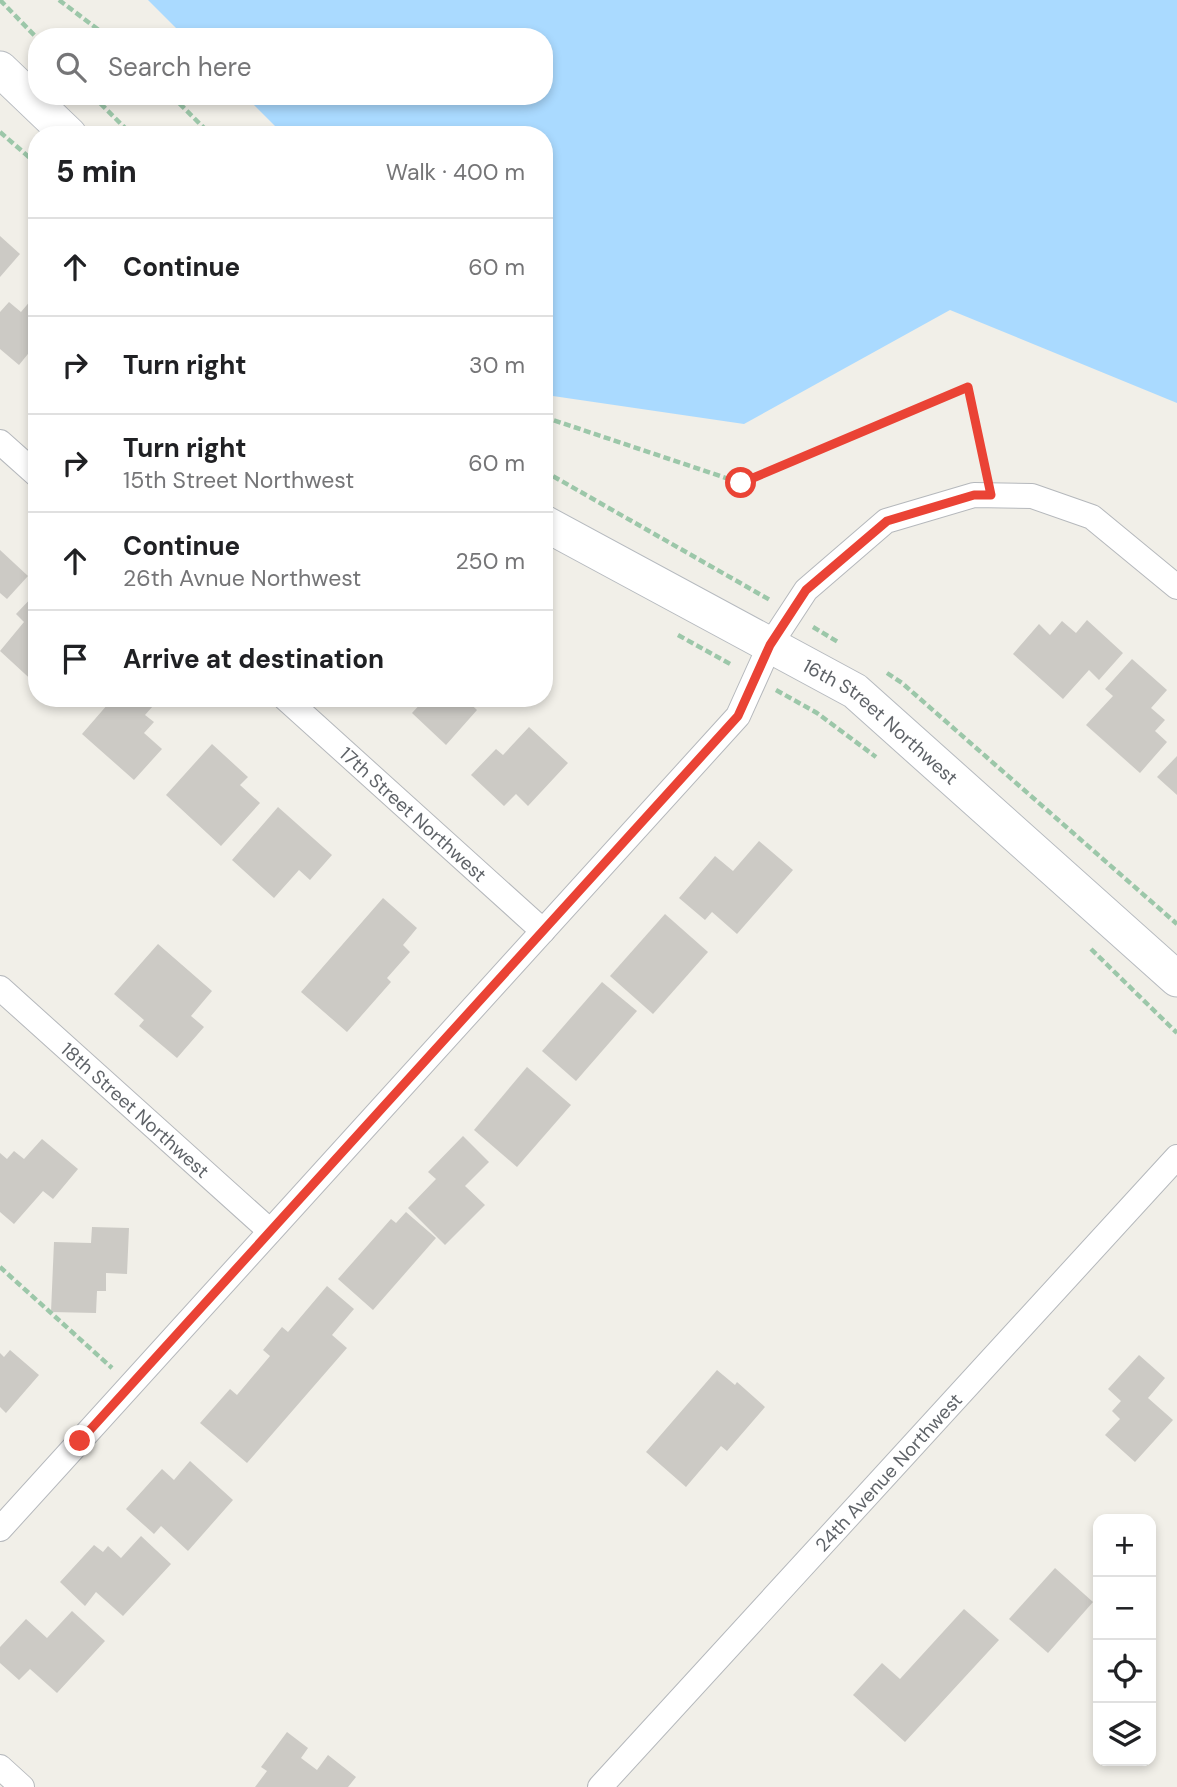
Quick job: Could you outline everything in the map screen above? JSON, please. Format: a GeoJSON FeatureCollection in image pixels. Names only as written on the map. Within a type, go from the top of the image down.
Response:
{"type":"FeatureCollection","features":[{"type":"Feature","properties":{"kind":"street"},"geometry":{"type":"LineString","coordinates":[[0,69],[28,96]]}},
{"type":"Feature","properties":{"kind":"street"},"geometry":{"type":"LineString","coordinates":[[38,105],[60,126]]}},
{"type":"Feature","properties":{"kind":"street"},"geometry":{"type":"LineString","coordinates":[[0,442],[28,467]]}},
{"type":"Feature","properties":{"kind":"street"},"geometry":{"type":"LineString","coordinates":[[0,1530],[738,716],[770,645],[806,590],[887,521],[974,495],[1032,496],[1092,517],[1177,587]]}},
{"type":"Feature","properties":{"kind":"street","name":"16th Street Northwest"},"geometry":{"type":"LineString","coordinates":[[553,528],[855,691],[1177,979]]}},
{"type":"Feature","properties":{"kind":"street","name":"17th Street Northwest"},"geometry":{"type":"LineString","coordinates":[[295,707],[543,931]]}},
{"type":"Feature","properties":{"kind":"street","name":"18th Street Northwest"},"geometry":{"type":"LineString","coordinates":[[0,988],[270,1231]]}},
{"type":"Feature","properties":{"kind":"street","name":"24th Avenue Northwest"},"geometry":{"type":"LineString","coordinates":[[600,1787],[1177,1157]]}},
{"type":"Feature","properties":{"kind":"street"},"geometry":{"type":"LineString","coordinates":[[0,1767],[22,1787]]}},
{"type":"Feature","properties":{"kind":"path"},"geometry":{"type":"LineString","coordinates":[[0,0],[28,29]]}},
{"type":"Feature","properties":{"kind":"path"},"geometry":{"type":"LineString","coordinates":[[60,0],[96,28]]}},
{"type":"Feature","properties":{"kind":"path"},"geometry":{"type":"LineString","coordinates":[[102,105],[122,126]]}},
{"type":"Feature","properties":{"kind":"path"},"geometry":{"type":"LineString","coordinates":[[181,105],[202,126]]}},
{"type":"Feature","properties":{"kind":"path"},"geometry":{"type":"LineString","coordinates":[[0,132],[28,156]]}},
{"type":"Feature","properties":{"kind":"path"},"geometry":{"type":"LineString","coordinates":[[553,420],[741,483],[968,387],[991,495]]}},
{"type":"Feature","properties":{"kind":"path"},"geometry":{"type":"LineString","coordinates":[[553,476],[743,583],[847,648]]}},
{"type":"Feature","properties":{"kind":"path"},"geometry":{"type":"LineString","coordinates":[[676,634],[817,713],[881,760]]}},
{"type":"Feature","properties":{"kind":"path"},"geometry":{"type":"LineString","coordinates":[[880,669],[902,683],[1177,924]]}},
{"type":"Feature","properties":{"kind":"path"},"geometry":{"type":"LineString","coordinates":[[1090,947],[1177,1033]]}},
{"type":"Feature","properties":{"kind":"path"},"geometry":{"type":"LineString","coordinates":[[0,1267],[130,1385]]}},
{"type":"Feature","properties":{"kind":"water"},"geometry":{"type":"Polygon","coordinates":[[[148,0],[1177,0],[1177,403],[950,310],[744,424],[553,396],[553,126],[275,126],[254,105],[553,105],[553,28],[176,28],[148,0]]]}},
{"type":"Feature","properties":{"kind":"building"},"geometry":{"type":"Polygon","coordinates":[[[0,236],[20,254],[0,277],[0,236]]]}},
{"type":"Feature","properties":{"kind":"building"},"geometry":{"type":"Polygon","coordinates":[[[9,302],[21,312],[28,304],[28,354],[19,365],[0,349],[0,312],[9,302]]]}},
{"type":"Feature","properties":{"kind":"building"},"geometry":{"type":"Polygon","coordinates":[[[0,550],[28,576],[7,599],[0,593],[0,550]]]}},
{"type":"Feature","properties":{"kind":"building"},"geometry":{"type":"Polygon","coordinates":[[[28,601],[28,677],[0,651],[24,622],[16,614],[28,601]]]}},
{"type":"Feature","properties":{"kind":"building"},"geometry":{"type":"Polygon","coordinates":[[[1087,620],[1123,653],[1099,680],[1089,670],[1063,699],[1013,654],[1039,624],[1050,635],[1062,621],[1076,633],[1087,620]]]}},
{"type":"Feature","properties":{"kind":"building"},"geometry":{"type":"Polygon","coordinates":[[[1132,659],[1167,690],[1151,708],[1165,720],[1155,731],[1167,742],[1140,773],[1086,725],[1113,696],[1105,689],[1132,659]]]}},
{"type":"Feature","properties":{"kind":"building"},"geometry":{"type":"Polygon","coordinates":[[[105,707],[152,707],[145,715],[154,722],[144,733],[162,749],[134,780],[82,734],[105,707]]]}},
{"type":"Feature","properties":{"kind":"building"},"geometry":{"type":"Polygon","coordinates":[[[418,707],[474,707],[477,710],[446,745],[412,713],[418,707]]]}},
{"type":"Feature","properties":{"kind":"building"},"geometry":{"type":"Polygon","coordinates":[[[529,727],[568,763],[528,806],[516,794],[504,806],[471,775],[496,749],[503,755],[529,727]]]}},
{"type":"Feature","properties":{"kind":"building"},"geometry":{"type":"Polygon","coordinates":[[[212,744],[248,777],[240,785],[260,803],[221,846],[166,795],[212,744]]]}},
{"type":"Feature","properties":{"kind":"building"},"geometry":{"type":"Polygon","coordinates":[[[1177,756],[1177,795],[1157,777],[1177,756]]]}},
{"type":"Feature","properties":{"kind":"building"},"geometry":{"type":"Polygon","coordinates":[[[278,807],[332,855],[310,880],[299,870],[274,898],[232,860],[278,807]]]}},
{"type":"Feature","properties":{"kind":"building"},"geometry":{"type":"Polygon","coordinates":[[[759,841],[793,870],[737,934],[712,912],[705,920],[679,898],[715,856],[733,871],[759,841]]]}},
{"type":"Feature","properties":{"kind":"building"},"geometry":{"type":"Polygon","coordinates":[[[383,898],[417,928],[403,945],[410,952],[387,978],[391,982],[347,1032],[301,992],[383,898]]]}},
{"type":"Feature","properties":{"kind":"building"},"geometry":{"type":"Polygon","coordinates":[[[665,914],[708,952],[653,1014],[610,976],[665,914]]]}},
{"type":"Feature","properties":{"kind":"building"},"geometry":{"type":"Polygon","coordinates":[[[158,944],[212,991],[191,1016],[204,1027],[177,1058],[139,1026],[144,1020],[114,994],[158,944]]]}},
{"type":"Feature","properties":{"kind":"building"},"geometry":{"type":"Polygon","coordinates":[[[602,982],[637,1011],[576,1081],[542,1051],[602,982]]]}},
{"type":"Feature","properties":{"kind":"building"},"geometry":{"type":"Polygon","coordinates":[[[527,1067],[571,1105],[517,1167],[474,1130],[527,1067]]]}},
{"type":"Feature","properties":{"kind":"building"},"geometry":{"type":"Polygon","coordinates":[[[463,1136],[489,1162],[465,1186],[485,1205],[445,1245],[408,1208],[436,1179],[428,1172],[463,1136]]]}},
{"type":"Feature","properties":{"kind":"building"},"geometry":{"type":"Polygon","coordinates":[[[42,1139],[78,1169],[53,1199],[43,1191],[14,1224],[0,1212],[0,1153],[7,1159],[14,1151],[24,1159],[42,1139]]]}},
{"type":"Feature","properties":{"kind":"building"},"geometry":{"type":"Polygon","coordinates":[[[406,1212],[436,1238],[373,1310],[338,1279],[391,1219],[396,1223],[406,1212]]]}},
{"type":"Feature","properties":{"kind":"building"},"geometry":{"type":"Polygon","coordinates":[[[92,1227],[129,1228],[127,1274],[106,1273],[106,1291],[97,1291],[96,1313],[51,1312],[54,1242],[91,1243],[92,1227]]]}},
{"type":"Feature","properties":{"kind":"building"},"geometry":{"type":"Polygon","coordinates":[[[327,1286],[354,1309],[332,1335],[347,1348],[247,1463],[200,1423],[230,1389],[237,1395],[270,1356],[263,1350],[282,1327],[288,1332],[327,1286]]]}},
{"type":"Feature","properties":{"kind":"building"},"geometry":{"type":"Polygon","coordinates":[[[10,1350],[39,1375],[6,1413],[0,1407],[0,1353],[4,1357],[10,1350]]]}},
{"type":"Feature","properties":{"kind":"building"},"geometry":{"type":"Polygon","coordinates":[[[1139,1355],[1165,1378],[1148,1398],[1173,1420],[1135,1462],[1105,1435],[1120,1419],[1112,1411],[1121,1401],[1108,1389],[1139,1355]]]}},
{"type":"Feature","properties":{"kind":"building"},"geometry":{"type":"Polygon","coordinates":[[[717,1370],[735,1385],[737,1382],[765,1407],[727,1451],[721,1446],[686,1487],[646,1452],[717,1370]]]}},
{"type":"Feature","properties":{"kind":"building"},"geometry":{"type":"Polygon","coordinates":[[[190,1461],[233,1500],[188,1551],[161,1526],[154,1534],[126,1509],[162,1469],[174,1480],[190,1461]]]}},
{"type":"Feature","properties":{"kind":"building"},"geometry":{"type":"Polygon","coordinates":[[[141,1536],[171,1564],[123,1616],[96,1592],[85,1606],[60,1582],[94,1545],[103,1552],[108,1546],[121,1558],[141,1536]]]}},
{"type":"Feature","properties":{"kind":"building"},"geometry":{"type":"Polygon","coordinates":[[[1055,1568],[1093,1602],[1048,1653],[1009,1619],[1055,1568]]]}},
{"type":"Feature","properties":{"kind":"building"},"geometry":{"type":"Polygon","coordinates":[[[964,1609],[999,1640],[905,1742],[853,1695],[882,1663],[900,1679],[964,1609]]]}},
{"type":"Feature","properties":{"kind":"building"},"geometry":{"type":"Polygon","coordinates":[[[72,1611],[105,1641],[57,1693],[30,1669],[19,1680],[0,1663],[0,1647],[26,1619],[47,1638],[72,1611]]]}},
{"type":"Feature","properties":{"kind":"building"},"geometry":{"type":"Polygon","coordinates":[[[287,1732],[308,1748],[301,1758],[317,1770],[328,1755],[356,1777],[348,1787],[255,1787],[267,1771],[261,1767],[287,1732]]]}},
{"type":"Feature","properties":{"kind":"route"},"geometry":{"type":"LineString","coordinates":[[80,1441],[738,716],[770,645],[806,590],[887,521],[974,495],[991,495],[968,387],[741,483]]}}]}
